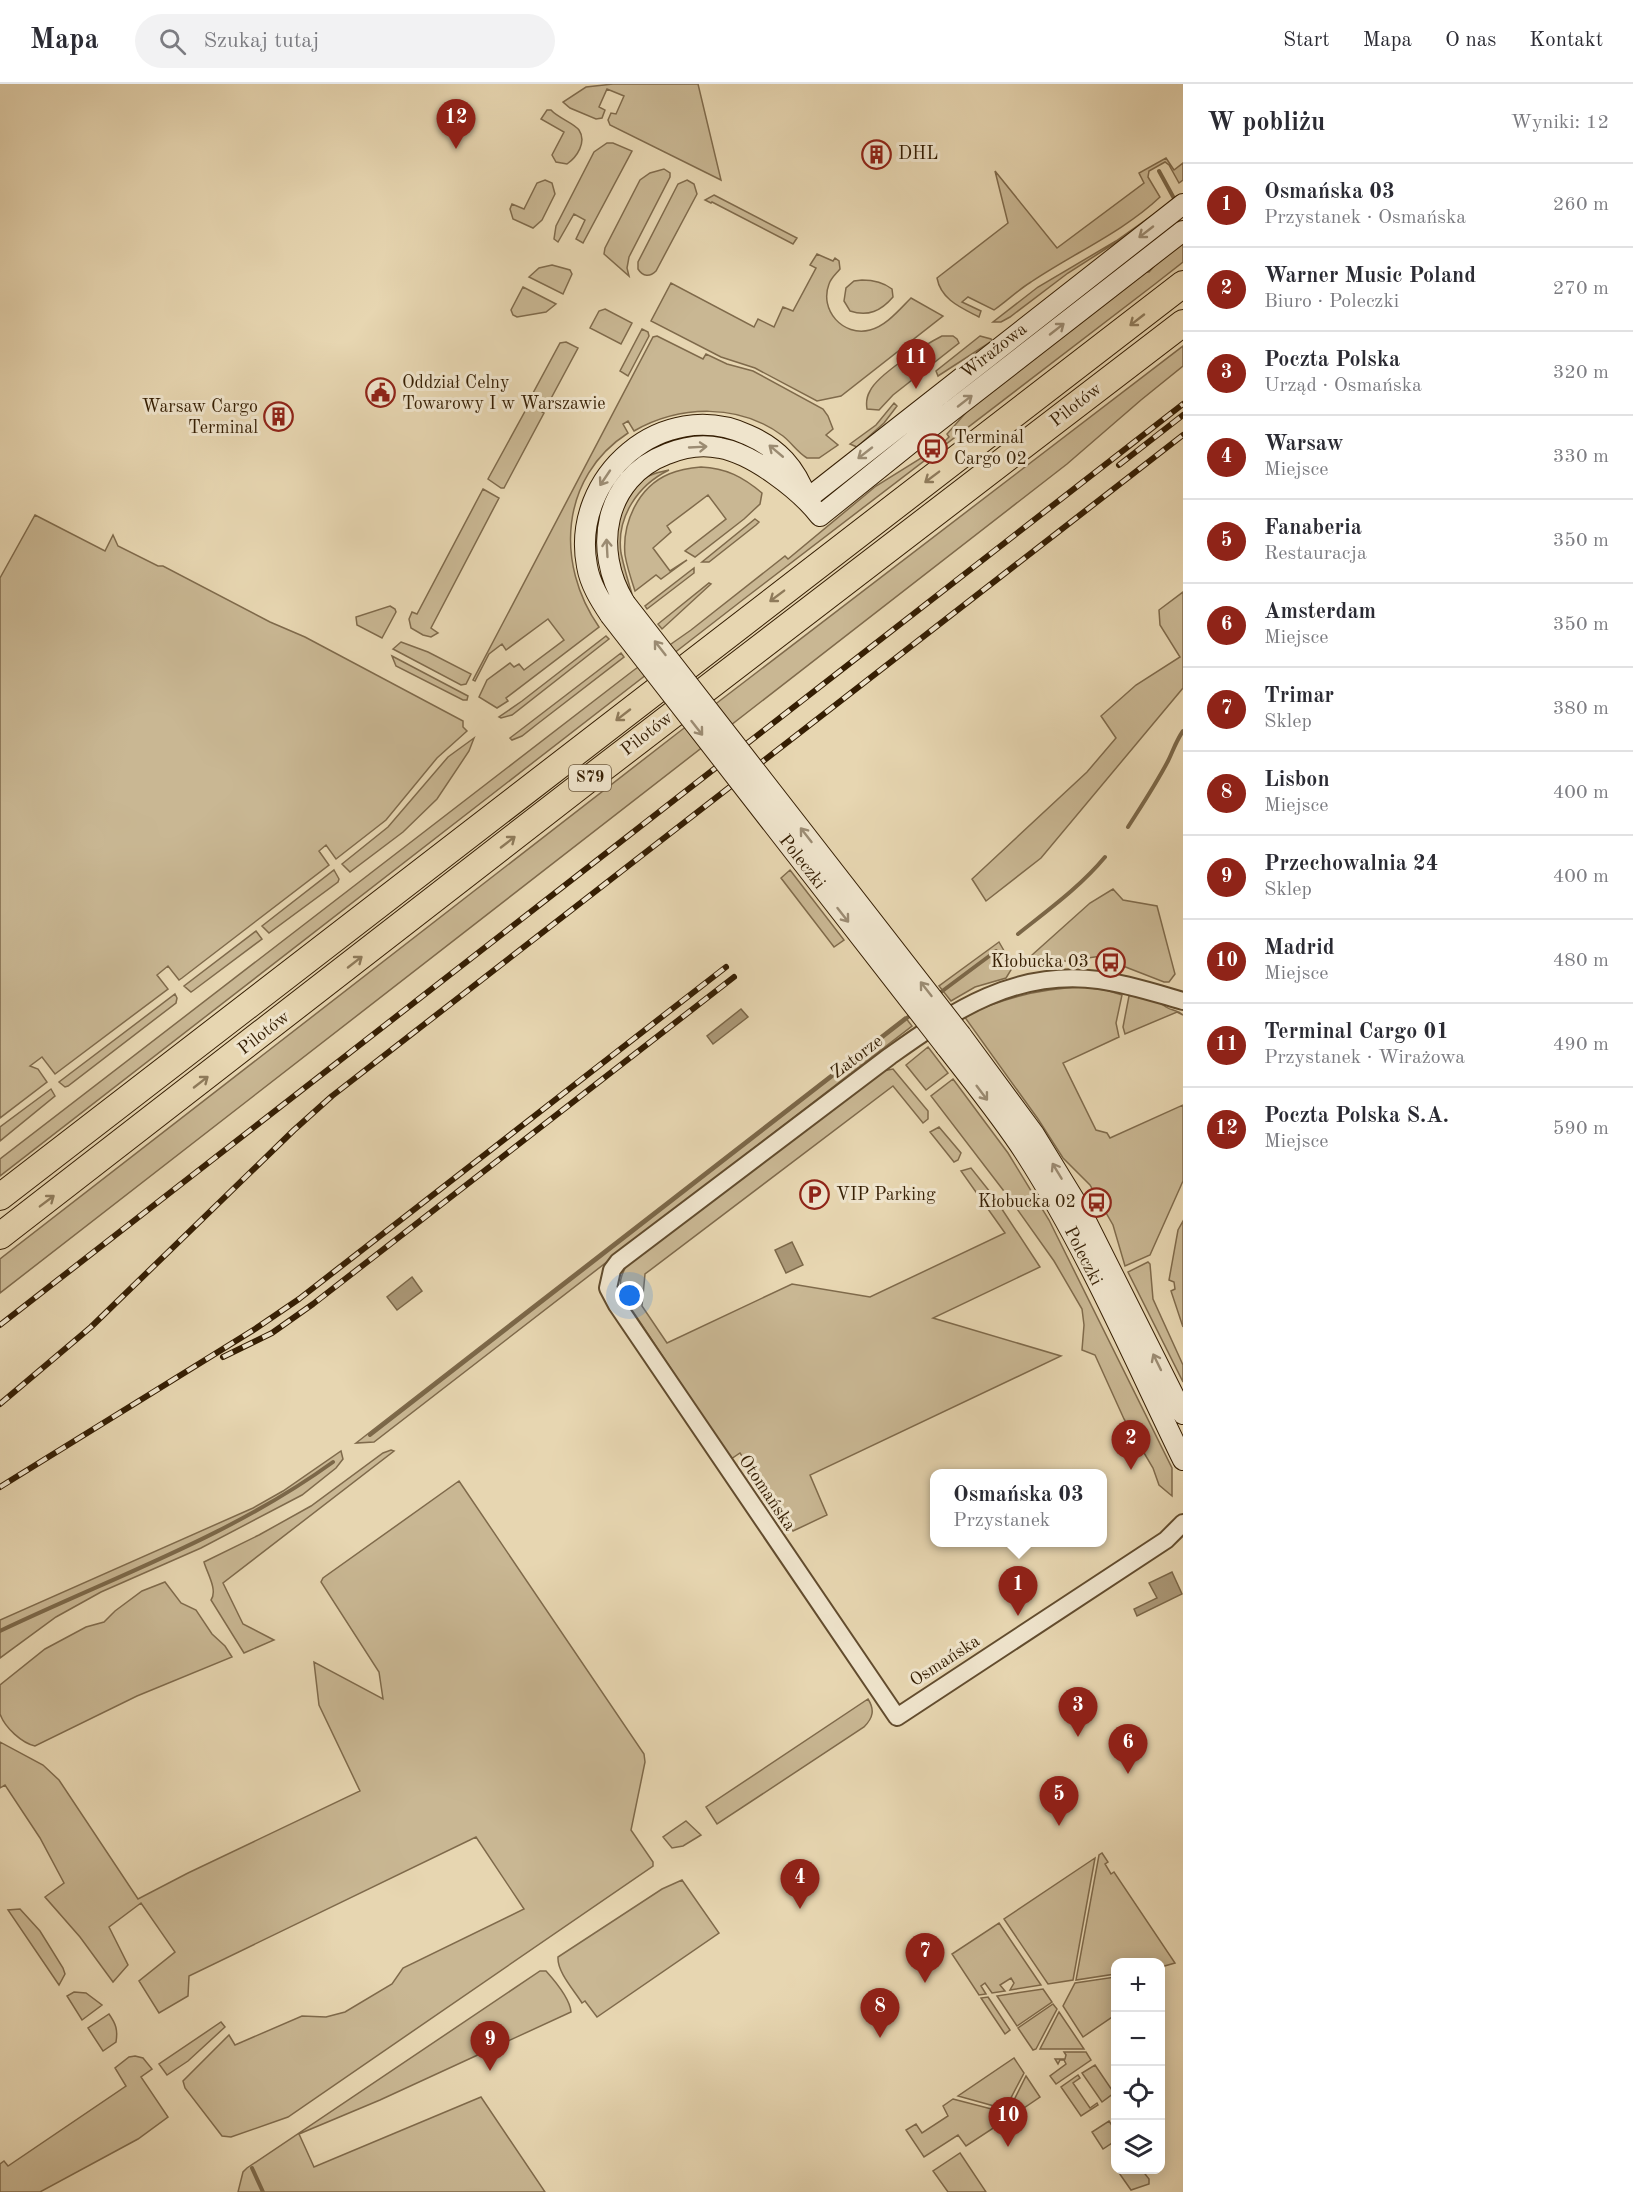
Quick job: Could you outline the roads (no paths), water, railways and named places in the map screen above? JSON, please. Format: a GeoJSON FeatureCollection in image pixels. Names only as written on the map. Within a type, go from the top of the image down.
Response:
{"type":"FeatureCollection","features":[{"type":"Feature","properties":{"kind":"highway","name":"Pilotów"},"geometry":{"type":"LineString","coordinates":[[0,1197],[1183,284]]}},
{"type":"Feature","properties":{"kind":"highway","name":"Pilotów"},"geometry":{"type":"LineString","coordinates":[[0,1236],[1183,323]]}},
{"type":"Feature","properties":{"kind":"main road","name":"Wirażowa"},"geometry":{"type":"LineString","coordinates":[[807,499],[1176,209]]}},
{"type":"Feature","properties":{"kind":"main road","name":"Wirażowa"},"geometry":{"type":"LineString","coordinates":[[820,516],[1182,232]]}},
{"type":"Feature","properties":{"kind":"main road","name":"Poleczki"},"geometry":{"type":"LineString","coordinates":[[807,499],[800,480],[787,460],[766,443],[736,429],[705,425],[680,427],[653,436],[631,449],[614,465],[602,482],[590,508],[585,536],[586,565],[599,599],[609,615],[954,1041],[1034,1134],[1080,1209],[1183,1414]]}},
{"type":"Feature","properties":{"kind":"main road","name":"Poleczki"},"geometry":{"type":"LineString","coordinates":[[820,516],[807,499],[760,463],[740,453],[699,446],[680,449],[656,458],[635,474],[620,493],[608,526],[608,561],[617,590],[625,603],[954,1041],[980,1089],[1019,1144],[1061,1213],[1183,1460]]}},
{"type":"Feature","properties":{"kind":"street","name":"Zatorze"},"geometry":{"type":"LineString","coordinates":[[608,1288],[612,1270],[618,1262],[890,1056],[934,1024],[971,1003],[1017,986],[1067,979],[1098,980],[1143,989],[1183,1001]]}},
{"type":"Feature","properties":{"kind":"street","name":"Otomańska"},"geometry":{"type":"LineString","coordinates":[[608,1288],[617,1305],[897,1717]]}},
{"type":"Feature","properties":{"kind":"street","name":"Osmańska"},"geometry":{"type":"LineString","coordinates":[[897,1717],[1166,1540],[1183,1523]]}},
{"type":"Feature","properties":{"kind":"street","name":"Osmańska"},"geometry":{"type":"LineString","coordinates":[[1166,1540],[1183,1536]]}},
{"type":"Feature","properties":{"kind":"waterway"},"geometry":{"type":"LineString","coordinates":[[1159,171],[1176,202]]}},
{"type":"Feature","properties":{"kind":"waterway"},"geometry":{"type":"LineString","coordinates":[[1128,827],[1159,778],[1183,731]]}},
{"type":"Feature","properties":{"kind":"waterway"},"geometry":{"type":"LineString","coordinates":[[1018,934],[1074,888],[1105,857]]}},
{"type":"Feature","properties":{"kind":"waterway"},"geometry":{"type":"LineString","coordinates":[[937,995],[996,951]]}},
{"type":"Feature","properties":{"kind":"waterway"},"geometry":{"type":"LineString","coordinates":[[370,1435],[912,1014]]}},
{"type":"Feature","properties":{"kind":"waterway"},"geometry":{"type":"LineString","coordinates":[[0,1631],[213,1534],[254,1512],[333,1462]]}},
{"type":"Feature","properties":{"kind":"waterway"},"geometry":{"type":"LineString","coordinates":[[252,2168],[263,2192]]}},
{"type":"Feature","properties":{"kind":"railway"},"geometry":{"type":"LineString","coordinates":[[0,1325],[1183,404]]}},
{"type":"Feature","properties":{"kind":"railway"},"geometry":{"type":"LineString","coordinates":[[1119,465],[1183,415]]}},
{"type":"Feature","properties":{"kind":"railway"},"geometry":{"type":"LineString","coordinates":[[0,1404],[91,1327],[332,1096],[1183,435]]}},
{"type":"Feature","properties":{"kind":"railway"},"geometry":{"type":"LineString","coordinates":[[0,1487],[255,1329],[299,1299],[726,967]]}},
{"type":"Feature","properties":{"kind":"railway"},"geometry":{"type":"LineString","coordinates":[[223,1357],[272,1333],[313,1304],[734,977]]}},
{"type":"Feature","properties":{"kind":"place","name":"Poczta Polska S.A."},"geometry":{"type":"Point","coordinates":[456,149]}},
{"type":"Feature","properties":{"kind":"place","name":"DHL"},"geometry":{"type":"Point","coordinates":[877,154]}},
{"type":"Feature","properties":{"kind":"place","name":"Terminal Cargo 01"},"geometry":{"type":"Point","coordinates":[916,389]}},
{"type":"Feature","properties":{"kind":"place","name":"Oddział Celny Towarowy I w Warszawie"},"geometry":{"type":"Point","coordinates":[381,393]}},
{"type":"Feature","properties":{"kind":"place","name":"Warsaw Cargo Terminal"},"geometry":{"type":"Point","coordinates":[279,417]}},
{"type":"Feature","properties":{"kind":"place","name":"Terminal Cargo 02"},"geometry":{"type":"Point","coordinates":[933,448]}},
{"type":"Feature","properties":{"kind":"place","name":"Kłobucka 03"},"geometry":{"type":"Point","coordinates":[1110,962]}},
{"type":"Feature","properties":{"kind":"place","name":"VIP Parking"},"geometry":{"type":"Point","coordinates":[815,1195]}},
{"type":"Feature","properties":{"kind":"place","name":"Kłobucka 02"},"geometry":{"type":"Point","coordinates":[1097,1202]}},
{"type":"Feature","properties":{"kind":"place","name":"Warner Music Poland"},"geometry":{"type":"Point","coordinates":[1131,1470]}},
{"type":"Feature","properties":{"kind":"place","name":"Osmańska 03"},"geometry":{"type":"Point","coordinates":[1018,1616]}},
{"type":"Feature","properties":{"kind":"place","name":"Poczta Polska"},"geometry":{"type":"Point","coordinates":[1078,1737]}},
{"type":"Feature","properties":{"kind":"place","name":"Amsterdam"},"geometry":{"type":"Point","coordinates":[1128,1774]}},
{"type":"Feature","properties":{"kind":"place","name":"Fanaberia"},"geometry":{"type":"Point","coordinates":[1059,1826]}},
{"type":"Feature","properties":{"kind":"place","name":"Warsaw"},"geometry":{"type":"Point","coordinates":[800,1909]}},
{"type":"Feature","properties":{"kind":"place","name":"Trimar"},"geometry":{"type":"Point","coordinates":[925,1983]}},
{"type":"Feature","properties":{"kind":"place","name":"Lisbon"},"geometry":{"type":"Point","coordinates":[880,2038]}},
{"type":"Feature","properties":{"kind":"place","name":"Przechowalnia 24"},"geometry":{"type":"Point","coordinates":[490,2071]}},
{"type":"Feature","properties":{"kind":"place","name":"Madrid"},"geometry":{"type":"Point","coordinates":[1008,2147]}}]}
